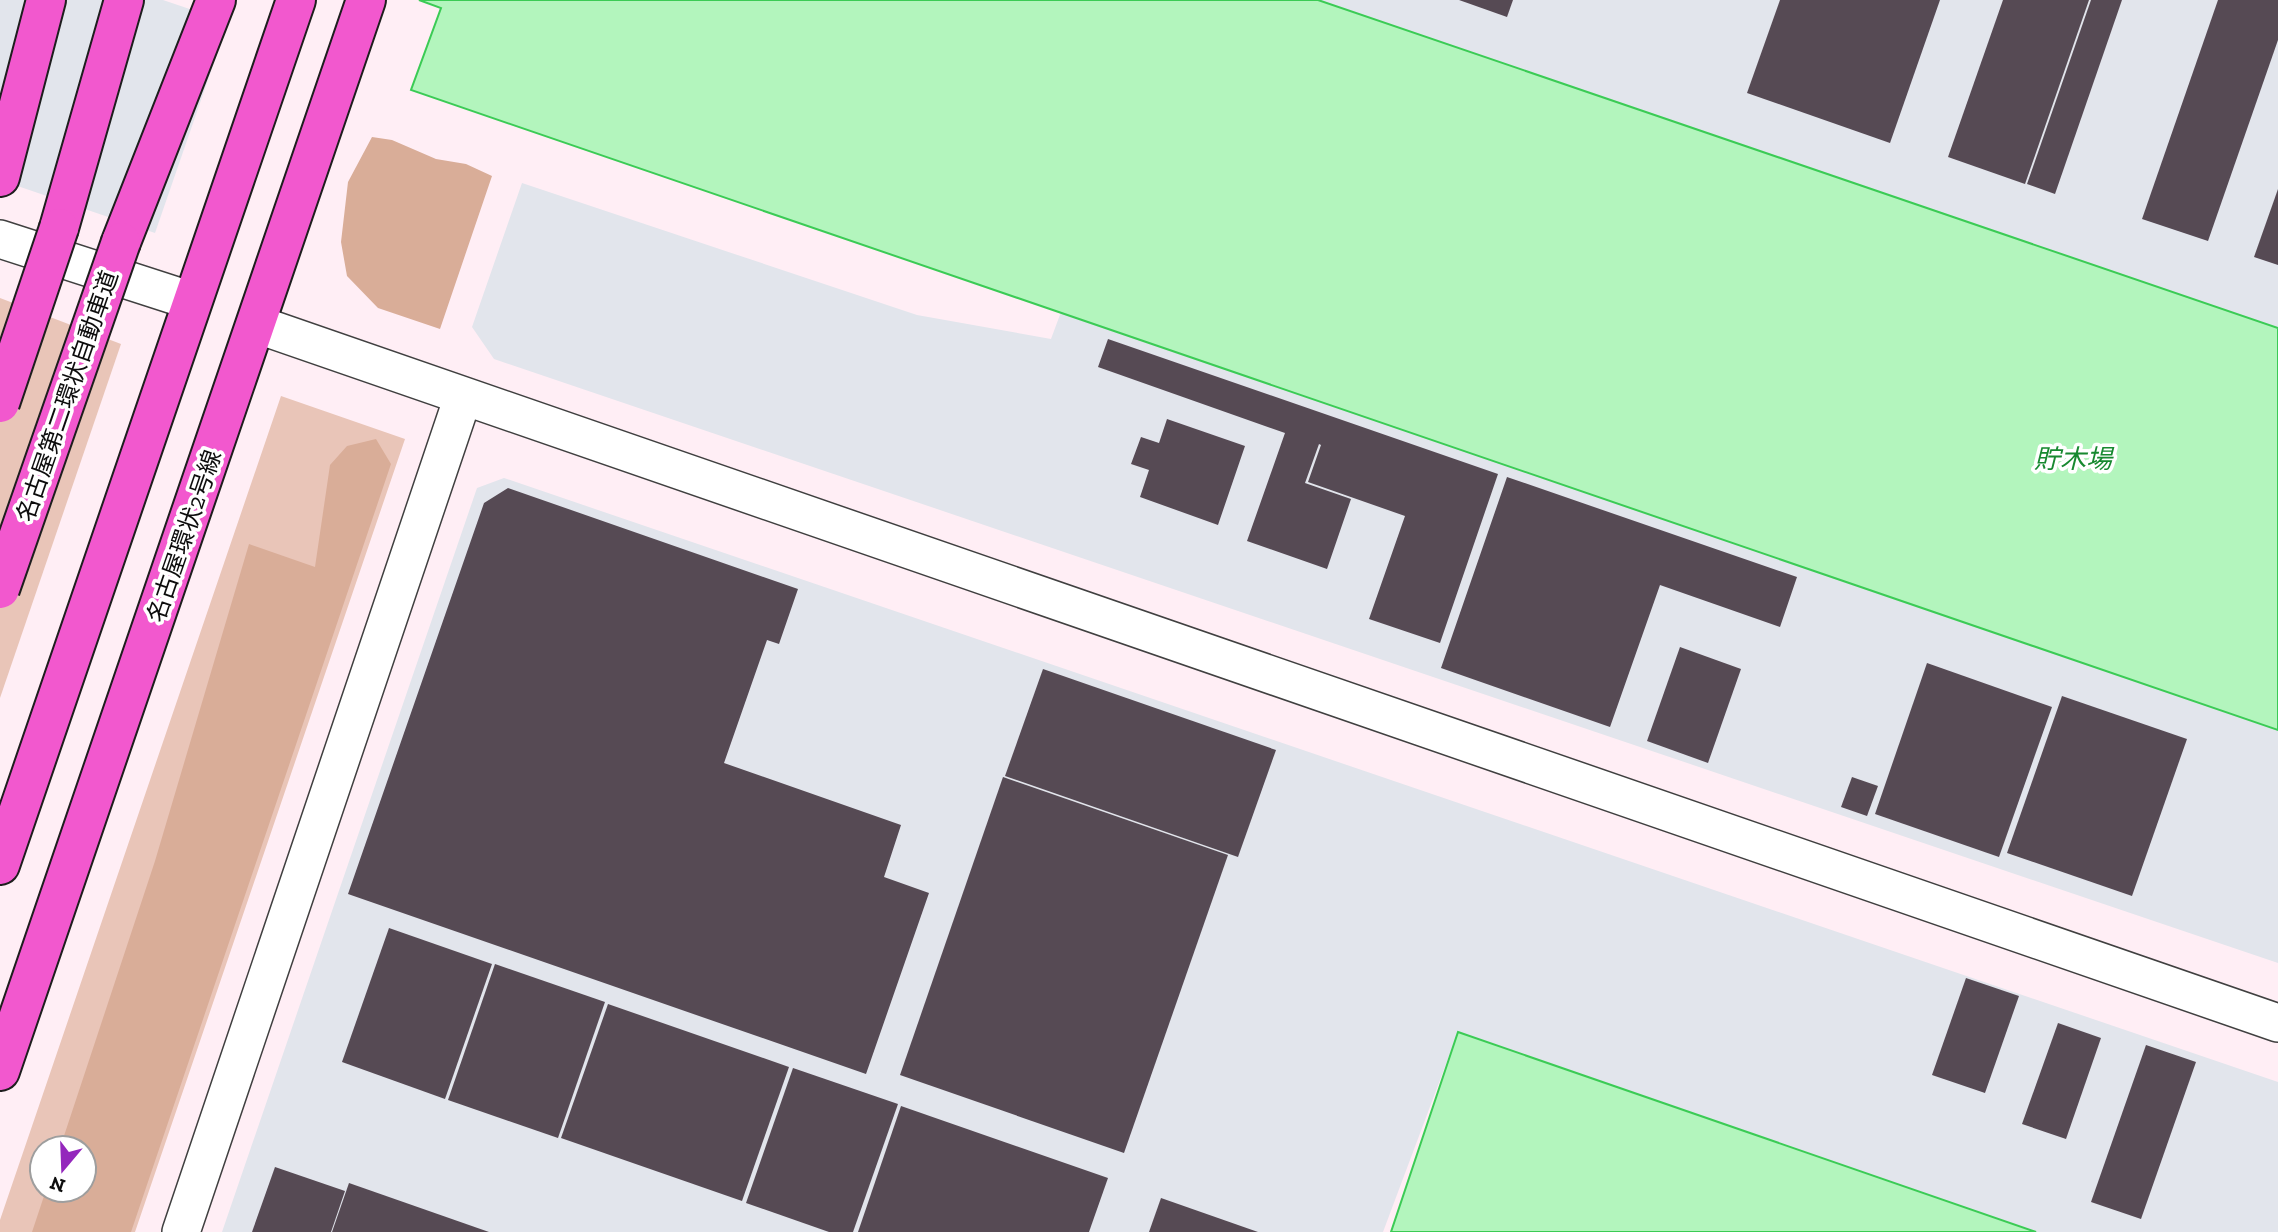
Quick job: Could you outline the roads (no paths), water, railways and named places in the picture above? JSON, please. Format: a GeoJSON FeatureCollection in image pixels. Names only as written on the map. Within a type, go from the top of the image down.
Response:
{"type":"FeatureCollection","features":[{"type":"Feature","properties":{"kind":"highway"},"geometry":{"type":"LineString","coordinates":[[0,177],[46,0]]}},
{"type":"Feature","properties":{"kind":"highway"},"geometry":{"type":"LineString","coordinates":[[0,403],[59,228],[124,0]]}},
{"type":"Feature","properties":{"kind":"highway"},"geometry":{"type":"LineString","coordinates":[[121,242],[188,0]]}},
{"type":"Feature","properties":{"kind":"highway"},"geometry":{"type":"LineString","coordinates":[[121,242],[216,0]]}},
{"type":"Feature","properties":{"kind":"highway"},"geometry":{"type":"LineString","coordinates":[[0,865],[296,0]]}},
{"type":"Feature","properties":{"kind":"highway","name":"名古屋環状2号線"},"geometry":{"type":"LineString","coordinates":[[0,1072],[366,0]]}},
{"type":"Feature","properties":{"kind":"highway","name":"名古屋第二環状自動車道"},"geometry":{"type":"LineString","coordinates":[[0,589],[121,242]]}},
{"type":"Feature","properties":{"kind":"street"},"geometry":{"type":"LineString","coordinates":[[0,239],[192,301]]}},
{"type":"Feature","properties":{"kind":"street"},"geometry":{"type":"LineString","coordinates":[[256,324],[2278,1023]]}},
{"type":"Feature","properties":{"kind":"street"},"geometry":{"type":"LineString","coordinates":[[181,1232],[463,397]]}},
{"type":"Feature","properties":{"kind":"water","name":"貯木場"},"geometry":{"type":"Polygon","coordinates":[[[419,0],[1318,0],[2278,328],[2278,730],[411,90],[441,8],[419,0]]]}},
{"type":"Feature","properties":{"kind":"water"},"geometry":{"type":"Polygon","coordinates":[[[1458,1032],[2036,1232],[1391,1232],[1458,1032]]]}}]}
